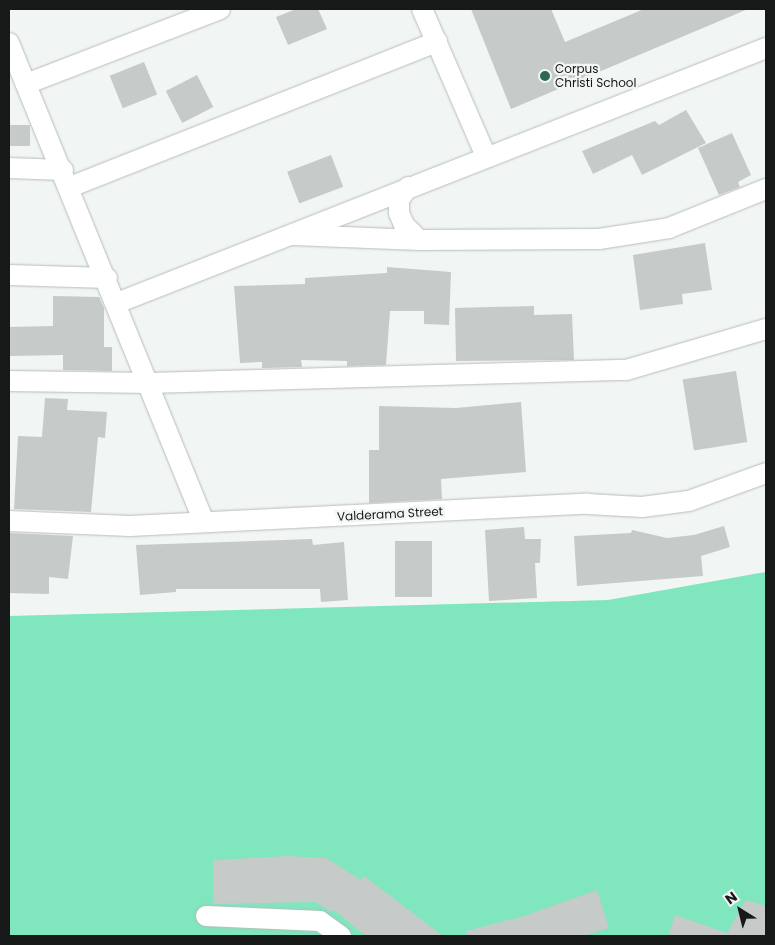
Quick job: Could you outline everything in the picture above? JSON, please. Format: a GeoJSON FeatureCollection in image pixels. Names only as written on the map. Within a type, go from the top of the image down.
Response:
{"type":"FeatureCollection","features":[{"type":"Feature","properties":{"kind":"street"},"geometry":{"type":"LineString","coordinates":[[26,84],[220,9]]}},
{"type":"Feature","properties":{"kind":"street"},"geometry":{"type":"LineString","coordinates":[[422,9],[486,156]]}},
{"type":"Feature","properties":{"kind":"street"},"geometry":{"type":"LineString","coordinates":[[9,168],[66,178],[437,42]]}},
{"type":"Feature","properties":{"kind":"street"},"geometry":{"type":"LineString","coordinates":[[117,303],[286,234],[766,48]]}},
{"type":"Feature","properties":{"kind":"street"},"geometry":{"type":"LineString","coordinates":[[11,53],[66,178],[150,383],[204,522]]}},
{"type":"Feature","properties":{"kind":"street"},"geometry":{"type":"LineString","coordinates":[[408,187],[399,200],[399,213],[404,225],[419,240]]}},
{"type":"Feature","properties":{"kind":"street"},"geometry":{"type":"LineString","coordinates":[[286,234],[419,240],[599,239],[669,228],[766,189]]}},
{"type":"Feature","properties":{"kind":"street"},"geometry":{"type":"LineString","coordinates":[[9,275],[107,278]]}},
{"type":"Feature","properties":{"kind":"street"},"geometry":{"type":"LineString","coordinates":[[9,381],[150,383],[626,370],[766,329]]}},
{"type":"Feature","properties":{"kind":"street","name":"Valderama Street"},"geometry":{"type":"LineString","coordinates":[[9,521],[130,526],[588,504],[665,505],[715,493],[766,473]]}},
{"type":"Feature","properties":{"kind":"street"},"geometry":{"type":"LineString","coordinates":[[206,916],[320,921],[341,936]]}},
{"type":"Feature","properties":{"kind":"green space"},"geometry":{"type":"Polygon","coordinates":[[[766,572],[766,936],[9,936],[9,616],[608,600],[766,572]]]}},
{"type":"Feature","properties":{"kind":"building"},"geometry":{"type":"Polygon","coordinates":[[[296,9],[318,9],[327,29],[288,45],[276,17],[296,9]]]}},
{"type":"Feature","properties":{"kind":"building"},"geometry":{"type":"Polygon","coordinates":[[[471,9],[551,9],[565,42],[644,9],[748,9],[511,109],[471,9]]]}},
{"type":"Feature","properties":{"kind":"building"},"geometry":{"type":"Polygon","coordinates":[[[144,62],[157,94],[123,108],[110,76],[144,62]]]}},
{"type":"Feature","properties":{"kind":"building"},"geometry":{"type":"Polygon","coordinates":[[[197,75],[213,107],[182,123],[166,91],[197,75]]]}},
{"type":"Feature","properties":{"kind":"building"},"geometry":{"type":"Polygon","coordinates":[[[686,110],[706,143],[642,175],[632,155],[593,174],[582,151],[655,121],[659,125],[686,110]]]}},
{"type":"Feature","properties":{"kind":"building"},"geometry":{"type":"Polygon","coordinates":[[[9,125],[30,125],[30,146],[9,146],[9,125]]]}},
{"type":"Feature","properties":{"kind":"building"},"geometry":{"type":"Polygon","coordinates":[[[732,133],[751,175],[738,182],[740,187],[719,195],[698,148],[732,133]]]}},
{"type":"Feature","properties":{"kind":"building"},"geometry":{"type":"Polygon","coordinates":[[[331,155],[343,187],[299,204],[287,172],[331,155]]]}},
{"type":"Feature","properties":{"kind":"building"},"geometry":{"type":"Polygon","coordinates":[[[705,243],[712,290],[682,294],[683,304],[640,310],[633,255],[705,243]]]}},
{"type":"Feature","properties":{"kind":"building"},"geometry":{"type":"Polygon","coordinates":[[[387,267],[451,272],[449,325],[424,324],[424,311],[390,311],[386,365],[347,366],[347,361],[301,360],[302,367],[262,368],[262,362],[240,363],[234,286],[305,284],[305,278],[387,273],[387,267]]]}},
{"type":"Feature","properties":{"kind":"building"},"geometry":{"type":"Polygon","coordinates":[[[53,296],[99,297],[104,308],[104,347],[112,347],[112,371],[63,370],[63,355],[9,356],[9,327],[53,326],[53,296]]]}},
{"type":"Feature","properties":{"kind":"building"},"geometry":{"type":"Polygon","coordinates":[[[534,306],[534,315],[572,314],[574,360],[456,361],[455,308],[534,306]]]}},
{"type":"Feature","properties":{"kind":"building"},"geometry":{"type":"Polygon","coordinates":[[[736,371],[747,442],[694,451],[683,379],[736,371]]]}},
{"type":"Feature","properties":{"kind":"building"},"geometry":{"type":"Polygon","coordinates":[[[45,398],[68,399],[67,410],[107,412],[105,438],[98,437],[91,512],[14,509],[18,436],[42,437],[45,398]]]}},
{"type":"Feature","properties":{"kind":"building"},"geometry":{"type":"Polygon","coordinates":[[[521,402],[526,472],[441,479],[442,499],[369,503],[369,450],[379,450],[379,406],[456,408],[521,402]]]}},
{"type":"Feature","properties":{"kind":"building"},"geometry":{"type":"Polygon","coordinates":[[[724,526],[730,547],[701,556],[703,576],[577,586],[574,536],[631,533],[632,530],[667,538],[694,535],[724,526]]]}},
{"type":"Feature","properties":{"kind":"building"},"geometry":{"type":"Polygon","coordinates":[[[524,527],[525,539],[541,539],[540,563],[535,563],[537,598],[489,601],[485,530],[524,527]]]}},
{"type":"Feature","properties":{"kind":"building"},"geometry":{"type":"Polygon","coordinates":[[[9,533],[73,536],[68,579],[49,577],[49,594],[9,593],[9,533]]]}},
{"type":"Feature","properties":{"kind":"building"},"geometry":{"type":"Polygon","coordinates":[[[312,539],[313,545],[344,542],[348,600],[321,602],[320,589],[176,589],[176,592],[140,595],[136,545],[312,539]]]}},
{"type":"Feature","properties":{"kind":"building"},"geometry":{"type":"Polygon","coordinates":[[[395,541],[432,541],[432,597],[395,597],[395,541]]]}},
{"type":"Feature","properties":{"kind":"building"},"geometry":{"type":"Polygon","coordinates":[[[289,856],[326,858],[361,880],[364,876],[443,936],[366,936],[334,910],[332,912],[315,902],[213,904],[213,860],[289,856]]]}},
{"type":"Feature","properties":{"kind":"building"},"geometry":{"type":"Polygon","coordinates":[[[597,890],[609,928],[583,936],[467,936],[466,931],[524,916],[597,890]]]}},
{"type":"Feature","properties":{"kind":"building"},"geometry":{"type":"Polygon","coordinates":[[[746,900],[766,906],[766,936],[668,936],[675,915],[727,933],[746,900]]]}},
{"type":"Feature","properties":{"kind":"place","name":"Corpus Christi School"},"geometry":{"type":"Point","coordinates":[545,76]}}]}
